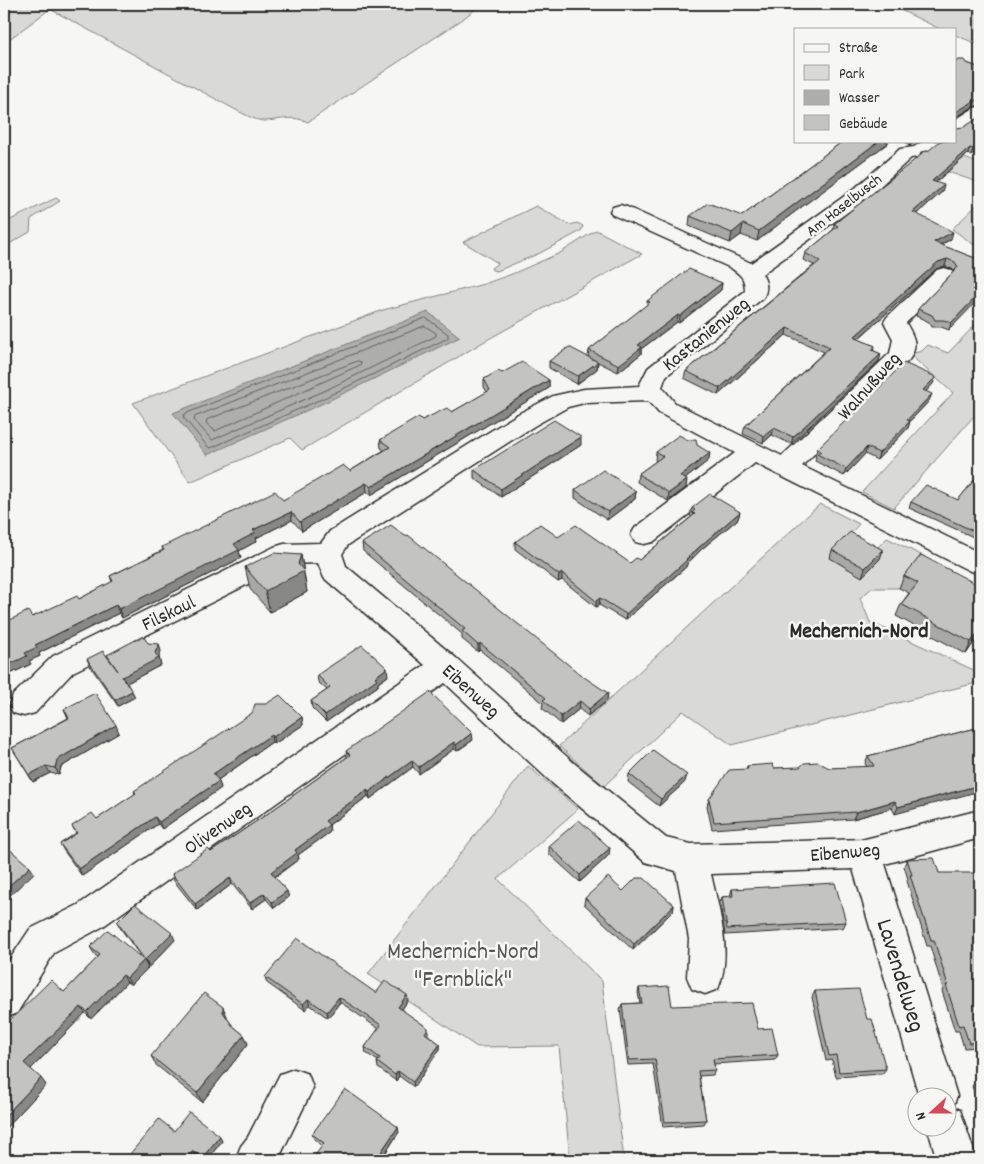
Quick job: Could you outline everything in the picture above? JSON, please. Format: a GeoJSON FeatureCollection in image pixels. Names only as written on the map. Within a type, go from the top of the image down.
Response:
{"type":"FeatureCollection","features":[{"type":"Feature","properties":{"kind":"street"},"geometry":{"type":"LineString","coordinates":[[956,127],[980,112]]}},
{"type":"Feature","properties":{"kind":"street","name":"Am Haselbusch"},"geometry":{"type":"LineString","coordinates":[[752,272],[860,194],[906,153],[918,152],[933,142]]}},
{"type":"Feature","properties":{"kind":"street","name":"Kastanienweg"},"geometry":{"type":"LineString","coordinates":[[620,211],[738,264],[752,272],[756,280],[755,293],[656,373],[650,388],[666,408],[786,467],[851,502],[980,564]]}},
{"type":"Feature","properties":{"kind":"street","name":"Walnußweg"},"geometry":{"type":"LineString","coordinates":[[786,467],[810,446],[901,354],[904,340],[895,322],[944,274]]}},
{"type":"Feature","properties":{"kind":"street"},"geometry":{"type":"LineString","coordinates":[[328,553],[339,538],[526,420],[561,401],[584,396],[654,393]]}},
{"type":"Feature","properties":{"kind":"street"},"geometry":{"type":"LineString","coordinates":[[644,535],[753,452]]}},
{"type":"Feature","properties":{"kind":"street","name":"Eibenweg"},"geometry":{"type":"LineString","coordinates":[[328,553],[334,571],[446,666],[562,773],[657,851],[691,859],[865,854],[980,824]]}},
{"type":"Feature","properties":{"kind":"street","name":"Filskaul"},"geometry":{"type":"LineString","coordinates":[[24,704],[62,664],[124,633],[284,554],[328,553]]}},
{"type":"Feature","properties":{"kind":"street","name":"Olivenweg"},"geometry":{"type":"LineString","coordinates":[[4,1000],[42,941],[90,916],[446,666]]}},
{"type":"Feature","properties":{"kind":"street","name":"Lavendelweg"},"geometry":{"type":"LineString","coordinates":[[865,854],[935,1086]]}},
{"type":"Feature","properties":{"kind":"street"},"geometry":{"type":"LineString","coordinates":[[691,859],[707,939],[706,977]]}},
{"type":"Feature","properties":{"kind":"street"},"geometry":{"type":"LineString","coordinates":[[255,1160],[262,1151],[294,1088]]}},
{"type":"Feature","properties":{"kind":"street"},"geometry":{"type":"LineString","coordinates":[[950,1136],[957,1160]]}},
{"type":"Feature","properties":{"kind":"green space"},"geometry":{"type":"Polygon","coordinates":[[[4,4],[482,4],[460,21],[308,122],[292,118],[265,121],[250,117],[50,9],[4,43],[4,4]]]}},
{"type":"Feature","properties":{"kind":"green space"},"geometry":{"type":"Polygon","coordinates":[[[888,4],[980,4],[980,45],[956,35],[956,28],[938,28],[888,4]]]}},
{"type":"Feature","properties":{"kind":"green space"},"geometry":{"type":"Polygon","coordinates":[[[942,149],[980,164],[980,183],[922,163],[942,149]]]}},
{"type":"Feature","properties":{"kind":"green space"},"geometry":{"type":"Polygon","coordinates":[[[56,198],[60,201],[31,219],[30,232],[4,247],[4,223],[56,198]]]}},
{"type":"Feature","properties":{"kind":"green space"},"geometry":{"type":"Polygon","coordinates":[[[980,202],[980,249],[952,229],[980,202]]]}},
{"type":"Feature","properties":{"kind":"green space"},"geometry":{"type":"Polygon","coordinates":[[[536,206],[570,225],[577,223],[583,226],[581,231],[540,253],[497,271],[491,268],[498,263],[463,242],[536,206]]]}},
{"type":"Feature","properties":{"kind":"green space"},"geometry":{"type":"Polygon","coordinates":[[[596,230],[642,254],[485,341],[302,450],[290,438],[190,482],[133,403],[383,310],[484,284],[512,274],[560,253],[596,230]]]}},
{"type":"Feature","properties":{"kind":"green space"},"geometry":{"type":"Polygon","coordinates":[[[980,320],[980,409],[894,508],[862,492],[953,393],[909,354],[922,351],[928,345],[948,353],[980,320]]]}},
{"type":"Feature","properties":{"kind":"green space"},"geometry":{"type":"Polygon","coordinates":[[[820,504],[859,524],[850,534],[877,548],[887,538],[925,557],[899,588],[872,588],[860,598],[870,622],[980,673],[980,682],[732,745],[683,711],[604,786],[559,746],[820,504]]]}},
{"type":"Feature","properties":{"kind":"green space","name":"Mechernich-Nord \"Fernblick\""},"geometry":{"type":"Polygon","coordinates":[[[528,766],[578,809],[498,879],[602,981],[624,1160],[570,1160],[559,1046],[477,1047],[368,974],[528,766]]]}},
{"type":"Feature","properties":{"kind":"water"},"geometry":{"type":"Polygon","coordinates":[[[428,312],[460,337],[328,401],[207,455],[173,413],[428,312]]]}},
{"type":"Feature","properties":{"kind":"building"},"geometry":{"type":"Polygon","coordinates":[[[965,60],[967,63],[980,68],[980,99],[956,112],[956,62],[965,60]]]}},
{"type":"Feature","properties":{"kind":"building"},"geometry":{"type":"Polygon","coordinates":[[[980,117],[980,144],[973,149],[970,148],[932,181],[944,185],[913,212],[953,232],[934,242],[980,260],[980,293],[951,323],[944,320],[935,320],[932,315],[918,309],[958,267],[955,262],[947,259],[938,262],[854,337],[875,346],[872,350],[881,354],[793,437],[774,428],[764,436],[745,426],[830,347],[787,328],[720,388],[686,371],[820,261],[805,253],[838,226],[834,224],[922,154],[921,152],[928,151],[939,142],[956,142],[956,128],[964,127],[980,117]]]}},
{"type":"Feature","properties":{"kind":"building"},"geometry":{"type":"Polygon","coordinates":[[[842,142],[878,142],[759,231],[743,224],[732,233],[690,216],[708,203],[742,216],[842,142]]]}},
{"type":"Feature","properties":{"kind":"building"},"geometry":{"type":"Polygon","coordinates":[[[689,269],[722,283],[680,316],[678,315],[638,345],[642,347],[619,365],[589,350],[650,302],[647,301],[689,269]]]}},
{"type":"Feature","properties":{"kind":"building"},"geometry":{"type":"Polygon","coordinates":[[[569,347],[598,362],[578,376],[549,361],[569,347]]]}},
{"type":"Feature","properties":{"kind":"building"},"geometry":{"type":"Polygon","coordinates":[[[522,362],[549,380],[371,487],[366,483],[300,522],[291,512],[253,530],[255,533],[234,544],[239,550],[119,609],[116,605],[35,645],[37,647],[25,653],[27,656],[4,667],[4,623],[28,611],[32,617],[77,596],[79,599],[113,581],[110,576],[164,550],[162,547],[275,491],[283,500],[343,465],[350,471],[390,447],[380,440],[419,417],[422,420],[447,408],[452,412],[490,390],[484,379],[498,371],[502,373],[522,362]]]}},
{"type":"Feature","properties":{"kind":"building"},"geometry":{"type":"Polygon","coordinates":[[[904,363],[936,377],[923,390],[932,394],[907,420],[910,421],[879,453],[867,447],[846,469],[817,454],[821,451],[817,449],[904,363]]]}},
{"type":"Feature","properties":{"kind":"building"},"geometry":{"type":"Polygon","coordinates":[[[554,420],[581,437],[501,489],[474,470],[554,420]]]}},
{"type":"Feature","properties":{"kind":"building"},"geometry":{"type":"Polygon","coordinates":[[[679,435],[688,440],[696,439],[697,445],[710,453],[680,476],[687,480],[669,493],[638,474],[663,456],[656,452],[679,435]]]}},
{"type":"Feature","properties":{"kind":"building"},"geometry":{"type":"Polygon","coordinates":[[[603,470],[636,491],[608,512],[575,490],[603,470]]]}},
{"type":"Feature","properties":{"kind":"building"},"geometry":{"type":"Polygon","coordinates":[[[980,473],[980,534],[911,502],[926,485],[958,500],[980,473]]]}},
{"type":"Feature","properties":{"kind":"building"},"geometry":{"type":"Polygon","coordinates":[[[710,494],[740,512],[626,614],[600,598],[596,601],[562,573],[559,575],[515,542],[540,524],[558,537],[576,525],[630,563],[636,558],[639,560],[695,514],[692,513],[695,510],[692,508],[710,494]]]}},
{"type":"Feature","properties":{"kind":"building"},"geometry":{"type":"Polygon","coordinates":[[[391,525],[405,536],[408,535],[581,675],[608,693],[589,709],[580,701],[561,716],[543,700],[546,698],[480,643],[478,645],[462,631],[465,629],[362,543],[391,525]]]}},
{"type":"Feature","properties":{"kind":"building"},"geometry":{"type":"Polygon","coordinates":[[[850,532],[883,550],[865,568],[832,550],[850,532]]]}},
{"type":"Feature","properties":{"kind":"building"},"geometry":{"type":"Polygon","coordinates":[[[274,553],[301,555],[298,564],[304,571],[265,591],[245,567],[274,553]]]}},
{"type":"Feature","properties":{"kind":"building"},"geometry":{"type":"Polygon","coordinates":[[[921,555],[980,586],[980,630],[971,642],[901,604],[918,583],[904,576],[921,555]]]}},
{"type":"Feature","properties":{"kind":"building"},"geometry":{"type":"Polygon","coordinates":[[[143,636],[148,643],[159,644],[155,653],[159,658],[122,677],[132,691],[115,700],[87,659],[103,651],[118,671],[107,655],[143,636]]]}},
{"type":"Feature","properties":{"kind":"building"},"geometry":{"type":"Polygon","coordinates":[[[362,645],[387,668],[375,677],[377,679],[325,715],[311,701],[330,688],[317,675],[362,645]]]}},
{"type":"Feature","properties":{"kind":"building"},"geometry":{"type":"Polygon","coordinates":[[[430,692],[472,733],[456,745],[454,742],[419,767],[412,761],[369,792],[367,790],[325,821],[329,825],[295,850],[297,853],[271,872],[287,891],[272,902],[264,893],[250,903],[230,878],[195,904],[172,874],[208,849],[211,852],[267,814],[350,755],[346,751],[430,692]]]}},
{"type":"Feature","properties":{"kind":"building"},"geometry":{"type":"Polygon","coordinates":[[[95,693],[116,725],[57,760],[55,768],[46,766],[29,775],[12,748],[69,718],[64,709],[95,693]]]}},
{"type":"Feature","properties":{"kind":"building"},"geometry":{"type":"Polygon","coordinates":[[[280,695],[302,717],[273,737],[271,735],[213,774],[219,781],[159,822],[155,817],[79,869],[60,844],[77,833],[72,826],[92,813],[97,819],[136,793],[134,791],[252,713],[255,704],[266,704],[280,695]]]}},
{"type":"Feature","properties":{"kind":"building"},"geometry":{"type":"Polygon","coordinates":[[[980,727],[980,785],[898,807],[895,801],[856,812],[714,822],[709,799],[729,770],[748,769],[747,766],[773,764],[774,768],[800,767],[804,763],[818,762],[829,768],[874,766],[868,756],[980,727]]]}},
{"type":"Feature","properties":{"kind":"building"},"geometry":{"type":"Polygon","coordinates":[[[653,750],[687,775],[661,799],[629,774],[653,750]]]}},
{"type":"Feature","properties":{"kind":"building"},"geometry":{"type":"Polygon","coordinates":[[[579,820],[610,848],[580,875],[549,846],[579,820]]]}},
{"type":"Feature","properties":{"kind":"building"},"geometry":{"type":"Polygon","coordinates":[[[7,847],[30,867],[4,890],[4,850],[7,847]]]}},
{"type":"Feature","properties":{"kind":"building"},"geometry":{"type":"Polygon","coordinates":[[[934,858],[939,873],[975,873],[980,889],[980,1042],[969,1043],[963,1025],[959,1026],[934,940],[931,940],[910,875],[912,875],[907,859],[934,858]]]}},
{"type":"Feature","properties":{"kind":"building"},"geometry":{"type":"Polygon","coordinates":[[[608,877],[623,891],[636,878],[644,878],[674,905],[634,944],[585,898],[608,877]]]}},
{"type":"Feature","properties":{"kind":"building"},"geometry":{"type":"Polygon","coordinates":[[[835,883],[846,922],[727,929],[722,897],[733,896],[732,889],[835,883]]]}},
{"type":"Feature","properties":{"kind":"building"},"geometry":{"type":"Polygon","coordinates":[[[135,904],[172,933],[145,960],[117,922],[135,904]]]}},
{"type":"Feature","properties":{"kind":"building"},"geometry":{"type":"Polygon","coordinates":[[[108,930],[144,960],[127,978],[123,975],[87,1012],[81,1007],[24,1063],[41,1078],[4,1117],[4,1026],[51,980],[64,992],[100,955],[90,947],[108,930]]]}},
{"type":"Feature","properties":{"kind":"building"},"geometry":{"type":"Polygon","coordinates":[[[297,938],[376,993],[385,981],[407,995],[398,1007],[428,1028],[425,1033],[440,1044],[413,1082],[398,1071],[395,1075],[377,1062],[380,1058],[365,1047],[381,1025],[339,997],[327,1012],[308,999],[303,1004],[265,977],[297,938]]]}},
{"type":"Feature","properties":{"kind":"building"},"geometry":{"type":"Polygon","coordinates":[[[669,986],[672,1006],[752,1003],[758,1029],[772,1028],[778,1055],[713,1059],[715,1070],[698,1071],[706,1120],[665,1122],[655,1059],[629,1060],[622,1004],[642,1003],[639,988],[669,986]]]}},
{"type":"Feature","properties":{"kind":"building"},"geometry":{"type":"Polygon","coordinates":[[[859,989],[867,1019],[872,1019],[886,1069],[839,1072],[836,1055],[829,1056],[815,991],[859,989]]]}},
{"type":"Feature","properties":{"kind":"building"},"geometry":{"type":"Polygon","coordinates":[[[204,993],[223,1007],[223,1012],[232,1025],[244,1035],[197,1093],[151,1056],[204,993]]]}},
{"type":"Feature","properties":{"kind":"building"},"geometry":{"type":"Polygon","coordinates":[[[977,1080],[980,1080],[980,1091],[977,1080]]]}},
{"type":"Feature","properties":{"kind":"building"},"geometry":{"type":"Polygon","coordinates":[[[345,1089],[398,1127],[381,1152],[388,1156],[385,1160],[312,1160],[324,1143],[312,1134],[345,1089]]]}},
{"type":"Feature","properties":{"kind":"building"},"geometry":{"type":"Polygon","coordinates":[[[189,1112],[220,1136],[202,1158],[193,1151],[186,1160],[125,1160],[159,1119],[174,1131],[189,1112]]]}},
{"type":"Feature","properties":{"kind":"district","name":"Mechernich-Nord"},"geometry":{"type":"Point","coordinates":[859,629]}}]}
